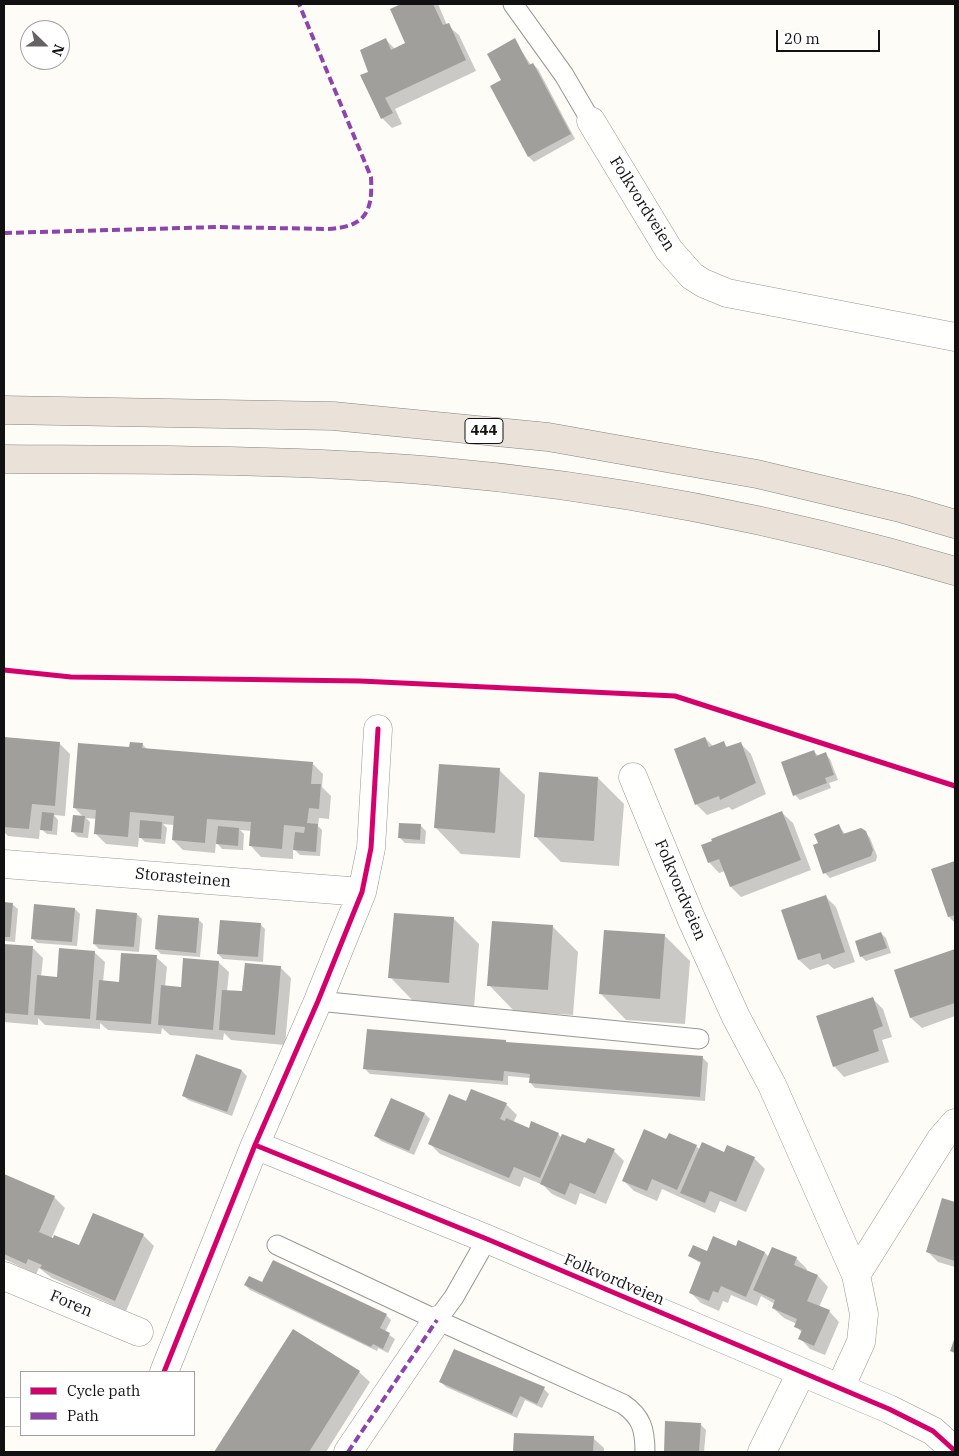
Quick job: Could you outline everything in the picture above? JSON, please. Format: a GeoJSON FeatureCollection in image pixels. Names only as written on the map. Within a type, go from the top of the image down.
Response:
{"type":"FeatureCollection","features":[{"type":"Feature","properties":{"kind":"highway","name":"444"},"geometry":{"type":"LineString","coordinates":[[4,410],[333,416],[548,437],[757,474],[904,509],[955,524]]}},
{"type":"Feature","properties":{"kind":"highway"},"geometry":{"type":"LineString","coordinates":[[4,459],[262,462],[434,471],[588,490],[714,510],[826,535],[955,571]]}},
{"type":"Feature","properties":{"kind":"street","name":"Folkvordveien"},"geometry":{"type":"LineString","coordinates":[[591,121],[669,250],[692,276],[703,283],[726,293],[955,337]]}},
{"type":"Feature","properties":{"kind":"street"},"geometry":{"type":"LineString","coordinates":[[164,1371],[255,1145],[318,1002],[362,892],[371,848],[378,729]]}},
{"type":"Feature","properties":{"kind":"street","name":"Folkvordveien"},"geometry":{"type":"LineString","coordinates":[[633,777],[691,918],[736,1017],[772,1085],[856,1275],[864,1314],[862,1342],[840,1388]]}},
{"type":"Feature","properties":{"kind":"street","name":"Storasteinen"},"geometry":{"type":"LineString","coordinates":[[4,864],[362,892]]}},
{"type":"Feature","properties":{"kind":"street"},"geometry":{"type":"LineString","coordinates":[[856,1275],[941,1139],[955,1123]]}},
{"type":"Feature","properties":{"kind":"street","name":"Folkvordveien"},"geometry":{"type":"LineString","coordinates":[[255,1145],[487,1239],[840,1388],[933,1431],[955,1451]]}},
{"type":"Feature","properties":{"kind":"street","name":"Foren"},"geometry":{"type":"LineString","coordinates":[[4,1276],[139,1332]]}},
{"type":"Feature","properties":{"kind":"street"},"geometry":{"type":"LineString","coordinates":[[348,1452],[437,1320]]}},
{"type":"Feature","properties":{"kind":"street"},"geometry":{"type":"LineString","coordinates":[[762,1452],[801,1373]]}},
{"type":"Feature","properties":{"kind":"street"},"geometry":{"type":"LineString","coordinates":[[4,1412],[20,1412]]}},
{"type":"Feature","properties":{"kind":"lane","name":"Folkvordveien"},"geometry":{"type":"LineString","coordinates":[[514,4],[564,75],[591,121]]}},
{"type":"Feature","properties":{"kind":"lane"},"geometry":{"type":"LineString","coordinates":[[318,1002],[700,1039]]}},
{"type":"Feature","properties":{"kind":"lane"},"geometry":{"type":"LineString","coordinates":[[437,1320],[454,1297],[487,1239]]}},
{"type":"Feature","properties":{"kind":"lane"},"geometry":{"type":"LineString","coordinates":[[277,1244],[437,1320],[623,1404],[636,1412],[644,1429],[645,1452]]}},
{"type":"Feature","properties":{"kind":"building"},"geometry":{"type":"Polygon","coordinates":[[[401,4],[433,4],[443,25],[449,23],[466,60],[385,98],[393,113],[381,119],[360,75],[368,72],[360,50],[386,38],[391,50],[405,43],[390,9],[401,4]]]}},
{"type":"Feature","properties":{"kind":"building"},"geometry":{"type":"Polygon","coordinates":[[[515,38],[529,65],[533,63],[571,134],[528,157],[490,86],[501,80],[487,54],[515,38]]]}},
{"type":"Feature","properties":{"kind":"building"},"geometry":{"type":"Polygon","coordinates":[[[4,737],[60,742],[55,806],[32,804],[29,829],[4,827],[4,737]]]}},
{"type":"Feature","properties":{"kind":"building"},"geometry":{"type":"Polygon","coordinates":[[[705,737],[709,747],[724,741],[726,747],[741,742],[756,783],[720,800],[719,796],[695,805],[674,749],[705,737]]]}},
{"type":"Feature","properties":{"kind":"building"},"geometry":{"type":"Polygon","coordinates":[[[130,742],[143,743],[142,748],[313,762],[311,784],[321,784],[319,809],[309,808],[307,823],[318,824],[316,852],[293,850],[295,832],[304,833],[305,827],[284,825],[282,849],[249,846],[251,822],[207,819],[205,843],[172,840],[174,816],[130,812],[128,837],[94,834],[96,810],[73,808],[78,743],[129,747],[130,742]]]}},
{"type":"Feature","properties":{"kind":"building"},"geometry":{"type":"Polygon","coordinates":[[[814,750],[816,756],[826,752],[834,775],[825,778],[827,783],[793,796],[781,762],[814,750]]]}},
{"type":"Feature","properties":{"kind":"building"},"geometry":{"type":"Polygon","coordinates":[[[439,764],[500,768],[495,833],[434,828],[439,764]]]}},
{"type":"Feature","properties":{"kind":"building"},"geometry":{"type":"Polygon","coordinates":[[[539,772],[598,777],[594,841],[534,837],[539,772]]]}},
{"type":"Feature","properties":{"kind":"building"},"geometry":{"type":"Polygon","coordinates":[[[782,811],[801,860],[730,887],[719,859],[708,863],[701,845],[712,841],[711,839],[782,811]]]}},
{"type":"Feature","properties":{"kind":"building"},"geometry":{"type":"Polygon","coordinates":[[[42,812],[54,813],[52,831],[40,830],[42,812]]]}},
{"type":"Feature","properties":{"kind":"building"},"geometry":{"type":"Polygon","coordinates":[[[73,815],[85,816],[83,833],[71,832],[73,815]]]}},
{"type":"Feature","properties":{"kind":"building"},"geometry":{"type":"Polygon","coordinates":[[[140,820],[162,822],[161,839],[139,838],[140,820]]]}},
{"type":"Feature","properties":{"kind":"building"},"geometry":{"type":"Polygon","coordinates":[[[399,823],[421,824],[420,840],[398,838],[399,823]]]}},
{"type":"Feature","properties":{"kind":"building"},"geometry":{"type":"Polygon","coordinates":[[[839,824],[843,834],[861,828],[866,831],[873,850],[871,856],[823,874],[813,845],[818,843],[814,834],[839,824]]]}},
{"type":"Feature","properties":{"kind":"building"},"geometry":{"type":"Polygon","coordinates":[[[218,826],[239,828],[238,846],[216,844],[218,826]]]}},
{"type":"Feature","properties":{"kind":"building"},"geometry":{"type":"Polygon","coordinates":[[[955,861],[955,915],[948,917],[931,869],[955,861]]]}},
{"type":"Feature","properties":{"kind":"building"},"geometry":{"type":"Polygon","coordinates":[[[826,895],[845,952],[822,960],[820,953],[798,960],[781,910],[826,895]]]}},
{"type":"Feature","properties":{"kind":"building"},"geometry":{"type":"Polygon","coordinates":[[[4,902],[13,903],[10,937],[4,937],[4,902]]]}},
{"type":"Feature","properties":{"kind":"building"},"geometry":{"type":"Polygon","coordinates":[[[34,904],[75,908],[72,942],[31,939],[34,904]]]}},
{"type":"Feature","properties":{"kind":"building"},"geometry":{"type":"Polygon","coordinates":[[[96,909],[137,913],[134,947],[93,944],[96,909]]]}},
{"type":"Feature","properties":{"kind":"building"},"geometry":{"type":"Polygon","coordinates":[[[394,913],[454,917],[449,983],[388,978],[394,913]]]}},
{"type":"Feature","properties":{"kind":"building"},"geometry":{"type":"Polygon","coordinates":[[[158,915],[199,918],[196,953],[155,949],[158,915]]]}},
{"type":"Feature","properties":{"kind":"building"},"geometry":{"type":"Polygon","coordinates":[[[220,920],[261,923],[258,957],[217,954],[220,920]]]}},
{"type":"Feature","properties":{"kind":"building"},"geometry":{"type":"Polygon","coordinates":[[[492,921],[553,925],[548,990],[487,986],[492,921]]]}},
{"type":"Feature","properties":{"kind":"building"},"geometry":{"type":"Polygon","coordinates":[[[604,930],[665,934],[660,999],[599,994],[604,930]]]}},
{"type":"Feature","properties":{"kind":"building"},"geometry":{"type":"Polygon","coordinates":[[[881,932],[887,948],[860,957],[855,941],[881,932]]]}},
{"type":"Feature","properties":{"kind":"building"},"geometry":{"type":"Polygon","coordinates":[[[4,944],[33,946],[28,1015],[4,1013],[4,944]]]}},
{"type":"Feature","properties":{"kind":"building"},"geometry":{"type":"Polygon","coordinates":[[[59,948],[95,951],[90,1019],[34,1015],[37,975],[57,977],[59,948]]]}},
{"type":"Feature","properties":{"kind":"building"},"geometry":{"type":"Polygon","coordinates":[[[955,949],[955,1003],[910,1018],[894,970],[955,949]]]}},
{"type":"Feature","properties":{"kind":"building"},"geometry":{"type":"Polygon","coordinates":[[[121,953],[157,955],[151,1024],[96,1020],[99,980],[119,982],[121,953]]]}},
{"type":"Feature","properties":{"kind":"building"},"geometry":{"type":"Polygon","coordinates":[[[183,958],[219,961],[213,1030],[158,1025],[161,985],[181,987],[183,958]]]}},
{"type":"Feature","properties":{"kind":"building"},"geometry":{"type":"Polygon","coordinates":[[[245,963],[281,966],[275,1035],[219,1030],[222,990],[242,991],[245,963]]]}},
{"type":"Feature","properties":{"kind":"building"},"geometry":{"type":"Polygon","coordinates":[[[873,997],[883,1026],[873,1030],[879,1051],[833,1067],[816,1016],[873,997]]]}},
{"type":"Feature","properties":{"kind":"building"},"geometry":{"type":"Polygon","coordinates":[[[367,1029],[506,1040],[506,1042],[703,1056],[700,1097],[529,1083],[530,1074],[504,1071],[503,1081],[363,1069],[367,1029]]]}},
{"type":"Feature","properties":{"kind":"building"},"geometry":{"type":"Polygon","coordinates":[[[196,1054],[242,1070],[227,1112],[182,1096],[196,1054]]]}},
{"type":"Feature","properties":{"kind":"building"},"geometry":{"type":"Polygon","coordinates":[[[471,1089],[507,1103],[500,1119],[505,1121],[506,1118],[529,1128],[531,1121],[559,1133],[540,1178],[514,1167],[509,1178],[428,1144],[449,1094],[466,1101],[471,1089]]]}},
{"type":"Feature","properties":{"kind":"building"},"geometry":{"type":"Polygon","coordinates":[[[391,1098],[425,1113],[409,1151],[374,1136],[391,1098]]]}},
{"type":"Feature","properties":{"kind":"building"},"geometry":{"type":"Polygon","coordinates":[[[644,1129],[666,1139],[669,1133],[697,1145],[677,1190],[652,1179],[647,1191],[622,1181],[644,1129]]]}},
{"type":"Feature","properties":{"kind":"building"},"geometry":{"type":"Polygon","coordinates":[[[562,1134],[585,1143],[588,1138],[615,1149],[595,1194],[570,1183],[565,1195],[540,1184],[562,1134]]]}},
{"type":"Feature","properties":{"kind":"building"},"geometry":{"type":"Polygon","coordinates":[[[702,1142],[724,1152],[727,1145],[755,1157],[736,1202],[710,1191],[705,1203],[680,1193],[702,1142]]]}},
{"type":"Feature","properties":{"kind":"building"},"geometry":{"type":"Polygon","coordinates":[[[4,1174],[55,1196],[39,1232],[53,1238],[54,1235],[79,1245],[93,1213],[144,1234],[115,1301],[40,1268],[42,1265],[28,1259],[26,1264],[4,1254],[4,1174]]]}},
{"type":"Feature","properties":{"kind":"building"},"geometry":{"type":"Polygon","coordinates":[[[942,1198],[955,1202],[955,1261],[926,1252],[942,1198]]]}},
{"type":"Feature","properties":{"kind":"building"},"geometry":{"type":"Polygon","coordinates":[[[713,1236],[736,1246],[738,1240],[765,1252],[746,1297],[721,1286],[718,1293],[713,1291],[709,1301],[689,1293],[701,1262],[688,1256],[693,1245],[707,1251],[713,1236]]]}},
{"type":"Feature","properties":{"kind":"building"},"geometry":{"type":"Polygon","coordinates":[[[772,1247],[797,1257],[794,1265],[818,1275],[807,1301],[830,1310],[814,1346],[798,1339],[802,1330],[794,1327],[797,1319],[772,1308],[775,1300],[753,1290],[772,1247]]]}},
{"type":"Feature","properties":{"kind":"building"},"geometry":{"type":"Polygon","coordinates":[[[273,1260],[387,1314],[380,1328],[390,1333],[383,1349],[373,1344],[371,1347],[244,1285],[249,1276],[262,1282],[273,1260]]]}},
{"type":"Feature","properties":{"kind":"building"},"geometry":{"type":"Polygon","coordinates":[[[293,1329],[360,1371],[309,1452],[214,1452],[293,1329]]]}},
{"type":"Feature","properties":{"kind":"building"},"geometry":{"type":"Polygon","coordinates":[[[955,1337],[955,1353],[950,1351],[955,1337]]]}},
{"type":"Feature","properties":{"kind":"building"},"geometry":{"type":"Polygon","coordinates":[[[454,1349],[545,1387],[537,1404],[520,1396],[512,1414],[439,1382],[454,1349]]]}},
{"type":"Feature","properties":{"kind":"building"},"geometry":{"type":"Polygon","coordinates":[[[665,1421],[701,1423],[699,1452],[664,1452],[665,1421]]]}},
{"type":"Feature","properties":{"kind":"building"},"geometry":{"type":"Polygon","coordinates":[[[514,1433],[594,1436],[593,1452],[513,1452],[514,1433]]]}},
{"type":"Feature","properties":{"kind":"marked path"},"geometry":{"type":"LineString","coordinates":[[4,233],[218,227],[327,229],[340,228],[358,221],[368,209],[371,177],[299,4]]}},
{"type":"Feature","properties":{"kind":"marked path"},"geometry":{"type":"LineString","coordinates":[[348,1452],[437,1320]]}},
{"type":"Feature","properties":{"kind":"cycle path"},"geometry":{"type":"LineString","coordinates":[[4,670],[71,677],[360,681],[675,696],[955,786]]}},
{"type":"Feature","properties":{"kind":"cycle path"},"geometry":{"type":"LineString","coordinates":[[164,1371],[255,1145],[318,1001],[362,892],[371,848],[378,729]]}},
{"type":"Feature","properties":{"kind":"cycle path"},"geometry":{"type":"LineString","coordinates":[[255,1145],[487,1239],[889,1409],[933,1431],[955,1451]]}}]}
